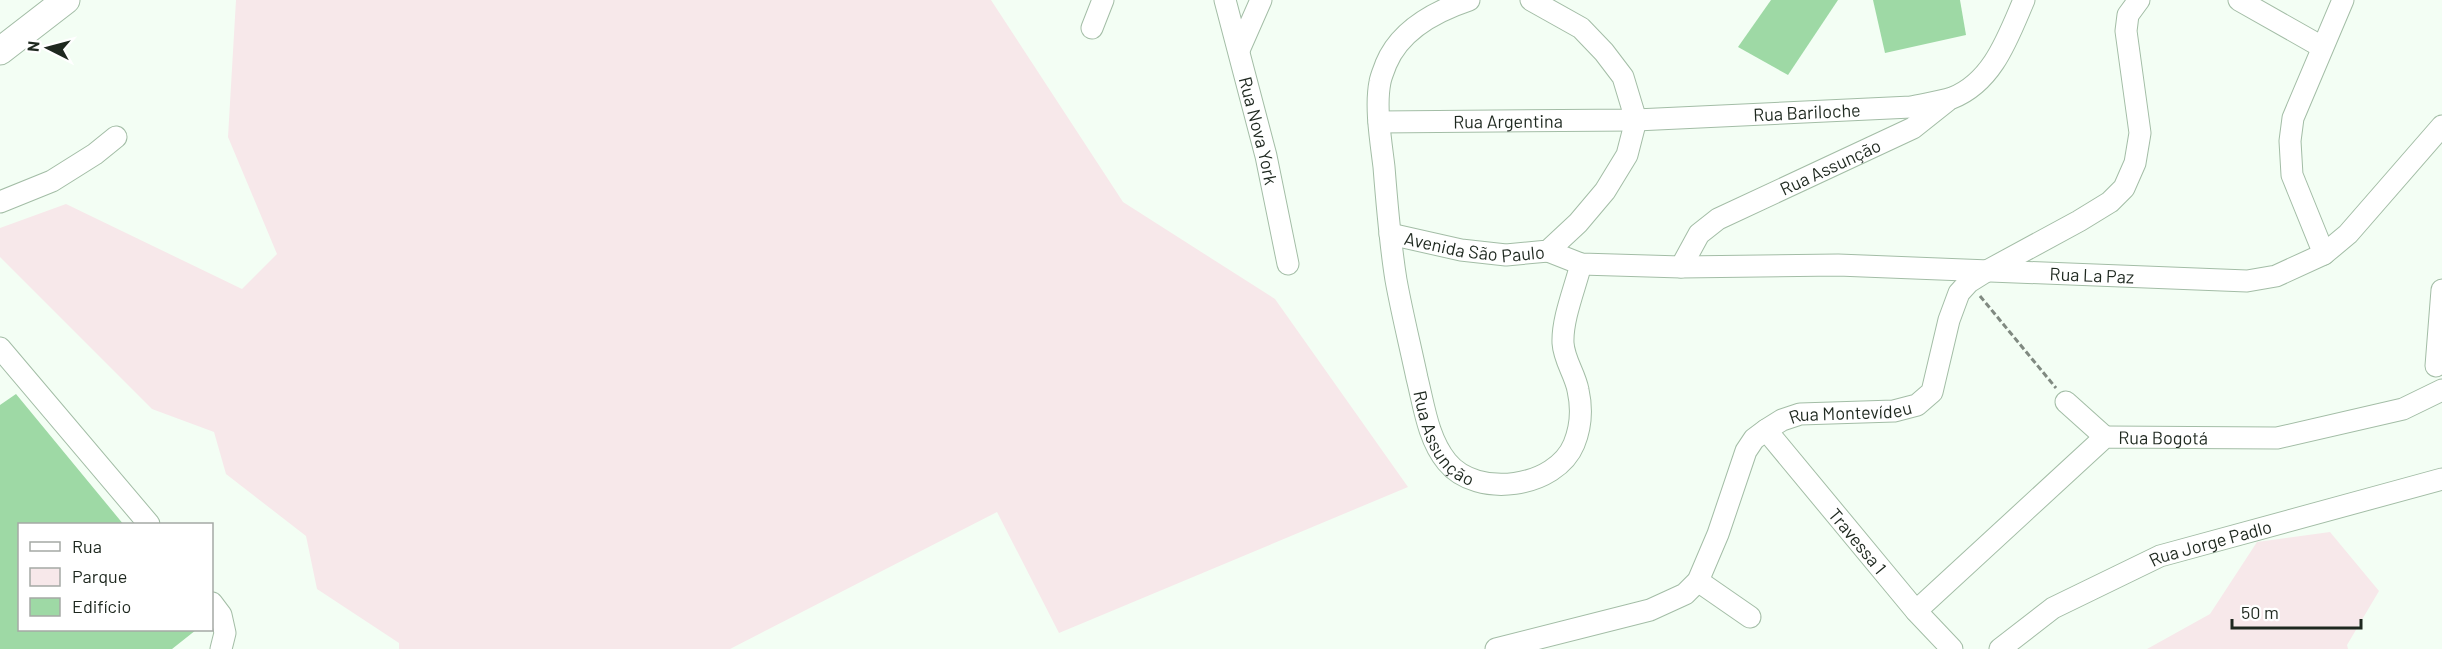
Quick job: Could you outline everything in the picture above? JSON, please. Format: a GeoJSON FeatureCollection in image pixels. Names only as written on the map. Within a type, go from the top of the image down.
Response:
{"type":"FeatureCollection","features":[{"type":"Feature","properties":{"kind":"main road"},"geometry":{"type":"LineString","coordinates":[[0,51],[66,0]]}},
{"type":"Feature","properties":{"kind":"street"},"geometry":{"type":"LineString","coordinates":[[1092,28],[1102,0]]}},
{"type":"Feature","properties":{"kind":"street","name":"Rua Nova York"},"geometry":{"type":"LineString","coordinates":[[1225,0],[1266,156],[1288,264]]}},
{"type":"Feature","properties":{"kind":"street"},"geometry":{"type":"LineString","coordinates":[[1239,50],[1261,0]]}},
{"type":"Feature","properties":{"kind":"street","name":"Avenida São Paulo"},"geometry":{"type":"LineString","coordinates":[[1469,0],[1442,9],[1416,27],[1394,48],[1380,83],[1379,122],[1390,234],[1461,250],[1506,255],[1548,251],[1578,223],[1605,191],[1627,155],[1636,120]]}},
{"type":"Feature","properties":{"kind":"street"},"geometry":{"type":"LineString","coordinates":[[1531,0],[1581,28],[1604,52],[1623,77],[1636,120]]}},
{"type":"Feature","properties":{"kind":"street","name":"Rua Bariloche"},"geometry":{"type":"LineString","coordinates":[[1636,120],[1911,107],[1953,98],[1973,85],[1990,69],[2005,43],[2024,0]]}},
{"type":"Feature","properties":{"kind":"street"},"geometry":{"type":"LineString","coordinates":[[1977,277],[2079,221],[2110,202],[2124,188],[2135,163],[2140,133],[2126,31],[2128,15],[2139,0]]}},
{"type":"Feature","properties":{"kind":"street"},"geometry":{"type":"LineString","coordinates":[[2239,0],[2322,47]]}},
{"type":"Feature","properties":{"kind":"street"},"geometry":{"type":"LineString","coordinates":[[2324,254],[2292,175],[2290,141],[2293,118],[2343,0]]}},
{"type":"Feature","properties":{"kind":"street","name":"Rua Assunção"},"geometry":{"type":"LineString","coordinates":[[1681,267],[1699,234],[1718,219],[1913,128],[1953,98]]}},
{"type":"Feature","properties":{"kind":"street","name":"Rua Argentina"},"geometry":{"type":"LineString","coordinates":[[1379,122],[1636,120]]}},
{"type":"Feature","properties":{"kind":"street","name":"Rua La Paz"},"geometry":{"type":"LineString","coordinates":[[1681,267],[1838,266],[1977,277],[2247,281],[2276,276],[2324,254],[2348,234],[2442,126]]}},
{"type":"Feature","properties":{"kind":"street"},"geometry":{"type":"LineString","coordinates":[[0,202],[52,181],[95,154],[116,137]]}},
{"type":"Feature","properties":{"kind":"street","name":"Rua Assunção"},"geometry":{"type":"LineString","coordinates":[[1390,234],[1396,279],[1428,423],[1440,453],[1448,464],[1460,473],[1491,483],[1522,484],[1542,476],[1558,467],[1574,443],[1581,419],[1578,390],[1563,345],[1563,328],[1581,264]]}},
{"type":"Feature","properties":{"kind":"street"},"geometry":{"type":"LineString","coordinates":[[1548,251],[1581,264],[1681,267]]}},
{"type":"Feature","properties":{"kind":"street","name":"Rua Montevídeu"},"geometry":{"type":"LineString","coordinates":[[1496,649],[1650,610],[1685,594],[1698,581],[1718,534],[1746,451],[1754,439],[1782,420],[1800,414],[1894,411],[1917,405],[1932,392],[1949,320],[1959,293],[1977,277]]}},
{"type":"Feature","properties":{"kind":"street"},"geometry":{"type":"LineString","coordinates":[[2440,373],[2442,290]]}},
{"type":"Feature","properties":{"kind":"street"},"geometry":{"type":"LineString","coordinates":[[0,348],[147,523]]}},
{"type":"Feature","properties":{"kind":"street","name":"Rua Bogotá"},"geometry":{"type":"LineString","coordinates":[[1916,611],[2105,437],[2277,438],[2403,409],[2440,373]]}},
{"type":"Feature","properties":{"kind":"street"},"geometry":{"type":"LineString","coordinates":[[2066,402],[2105,437]]}},
{"type":"Feature","properties":{"kind":"street","name":"Travessa 1"},"geometry":{"type":"LineString","coordinates":[[1766,430],[1916,611],[1952,649]]}},
{"type":"Feature","properties":{"kind":"street","name":"Rua Jorge Padlo"},"geometry":{"type":"LineString","coordinates":[[2000,649],[2053,608],[2160,556],[2442,479]]}},
{"type":"Feature","properties":{"kind":"street"},"geometry":{"type":"LineString","coordinates":[[1698,581],[1750,617]]}},
{"type":"Feature","properties":{"kind":"street"},"geometry":{"type":"LineString","coordinates":[[213,604],[221,615],[225,633],[221,649]]}},
{"type":"Feature","properties":{"kind":"path"},"geometry":{"type":"LineString","coordinates":[[1977,277],[2066,402]]}},
{"type":"Feature","properties":{"kind":"green space"},"geometry":{"type":"Polygon","coordinates":[[[236,0],[991,0],[1123,202],[1275,299],[1408,487],[1059,633],[997,512],[730,649],[399,649],[399,643],[317,589],[306,536],[226,474],[214,432],[152,409],[0,257],[0,228],[66,204],[242,289],[277,254],[228,137],[236,0]]]}},
{"type":"Feature","properties":{"kind":"green space"},"geometry":{"type":"Polygon","coordinates":[[[2330,532],[2379,591],[2347,645],[2348,649],[2147,649],[2210,614],[2257,542],[2330,532]]]}},
{"type":"Feature","properties":{"kind":"building"},"geometry":{"type":"Polygon","coordinates":[[[1771,0],[1838,0],[1788,75],[1738,47],[1771,0]]]}},
{"type":"Feature","properties":{"kind":"building"},"geometry":{"type":"Polygon","coordinates":[[[1873,0],[1960,0],[1966,35],[1885,53],[1873,0]]]}},
{"type":"Feature","properties":{"kind":"building"},"geometry":{"type":"Polygon","coordinates":[[[16,394],[122,523],[18,523],[18,631],[195,631],[172,649],[0,649],[0,405],[16,394]]]}}]}
